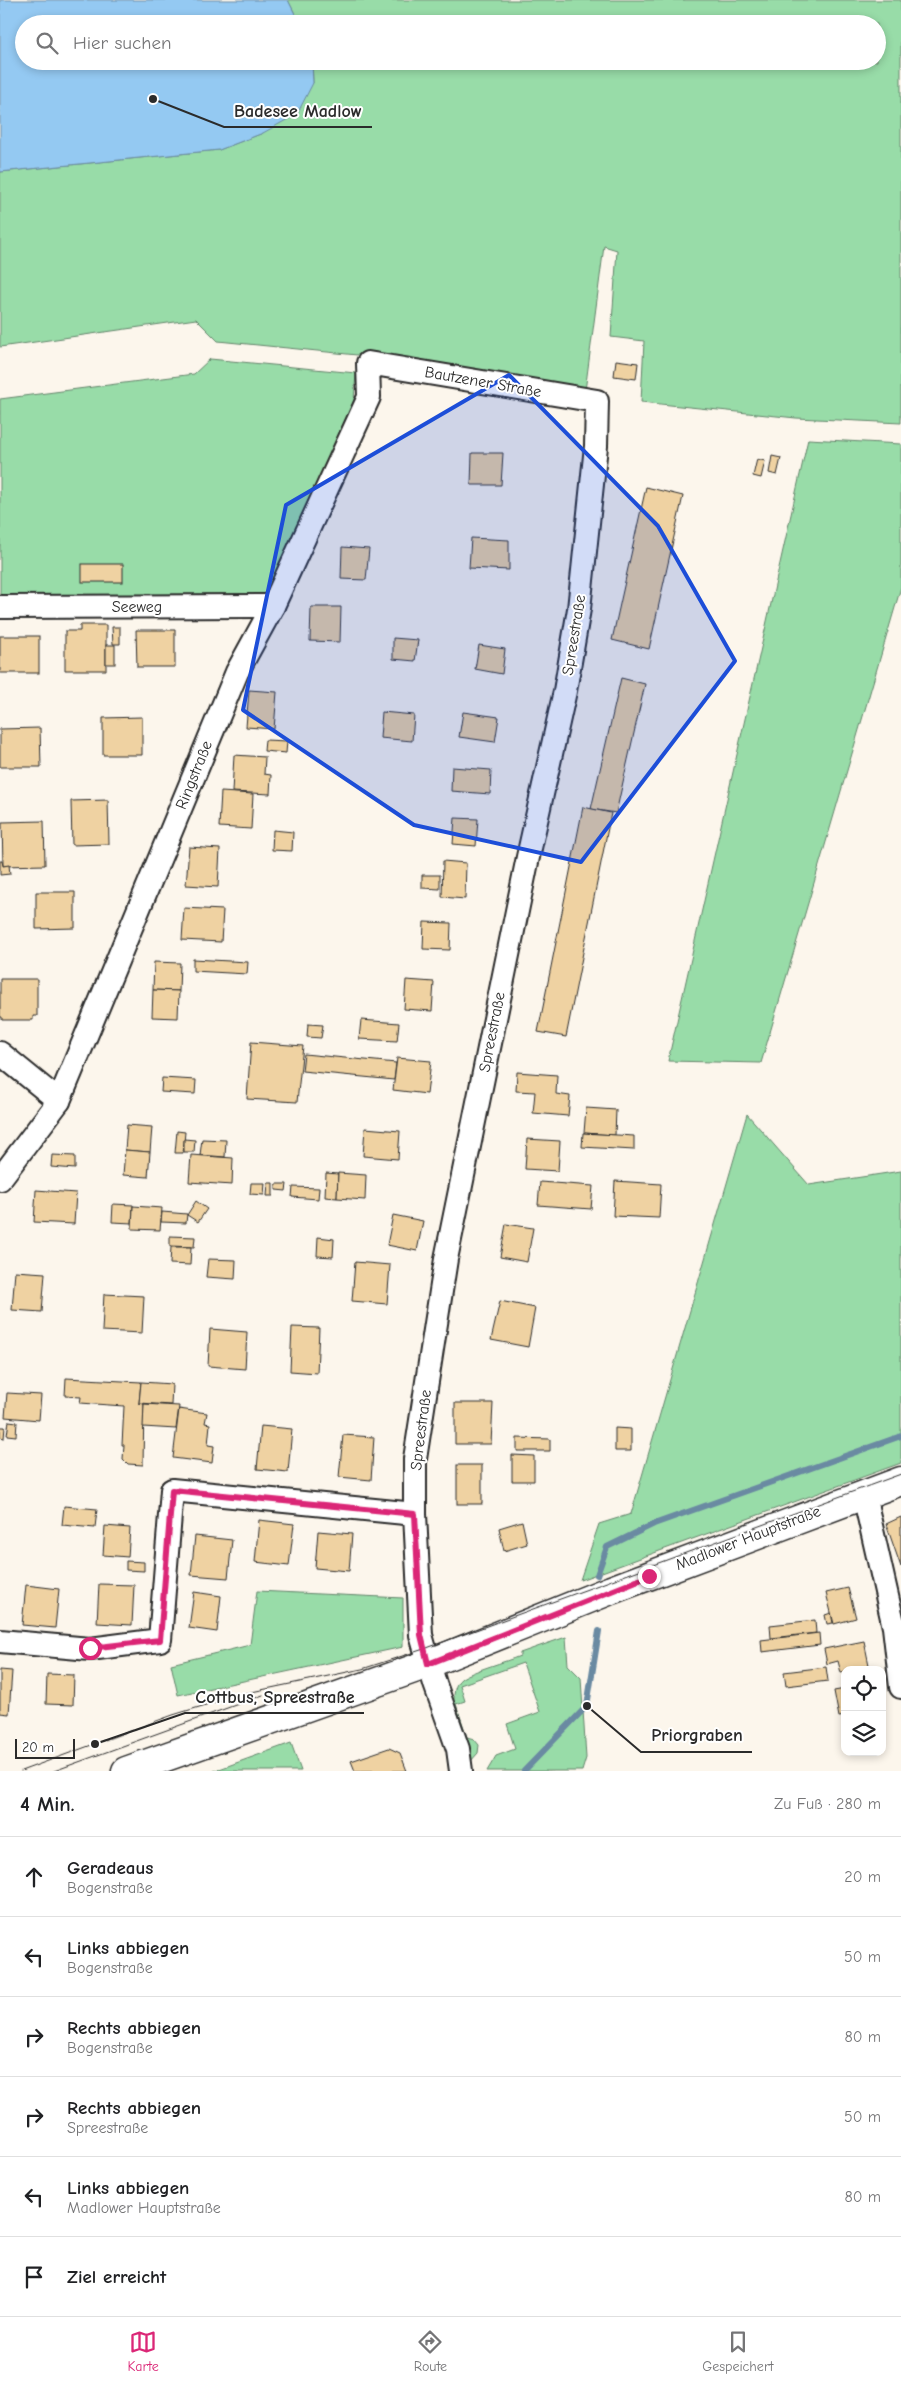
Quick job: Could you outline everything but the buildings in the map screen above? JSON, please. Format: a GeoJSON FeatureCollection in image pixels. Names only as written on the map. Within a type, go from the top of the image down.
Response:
{"type":"FeatureCollection","features":[{"type":"Feature","properties":{"kind":"main road","name":"Madlower Hauptstraße"},"geometry":{"type":"LineString","coordinates":[[126,1771],[428,1664],[602,1593],[901,1481]]}},
{"type":"Feature","properties":{"kind":"street","name":"Bautzener Straße"},"geometry":{"type":"LineString","coordinates":[[368,363],[597,401]]}},
{"type":"Feature","properties":{"kind":"street","name":"Ringstraße"},"geometry":{"type":"LineString","coordinates":[[0,1179],[59,1101],[237,672],[273,606],[370,397],[368,363]]}},
{"type":"Feature","properties":{"kind":"street","name":"Spreestraße"},"geometry":{"type":"LineString","coordinates":[[462,1771],[458,1749],[428,1664],[421,1635],[415,1514],[415,1459],[443,1276],[528,857],[565,691],[579,609],[596,446],[597,401]]}},
{"type":"Feature","properties":{"kind":"street","name":"Seeweg"},"geometry":{"type":"LineString","coordinates":[[0,607],[273,606]]}},
{"type":"Feature","properties":{"kind":"street"},"geometry":{"type":"LineString","coordinates":[[0,1053],[59,1101]]}},
{"type":"Feature","properties":{"kind":"street"},"geometry":{"type":"LineString","coordinates":[[0,1641],[90,1648],[160,1640],[172,1490],[415,1514]]}},
{"type":"Feature","properties":{"kind":"street"},"geometry":{"type":"LineString","coordinates":[[864,1495],[894,1627],[901,1687]]}},
{"type":"Feature","properties":{"kind":"highlighted area"},"geometry":{"type":"Polygon","coordinates":[[[509,375],[658,526],[735,661],[581,862],[414,825],[243,710],[286,505],[509,375]]]}},
{"type":"Feature","properties":{"kind":"green space"},"geometry":{"type":"Polygon","coordinates":[[[288,0],[901,0],[901,423],[796,418],[641,402],[644,341],[611,337],[617,250],[604,246],[585,391],[357,355],[218,341],[196,319],[0,347],[0,172],[219,150],[263,133],[313,83],[312,70],[886,70],[886,15],[296,15],[288,0]]]}},
{"type":"Feature","properties":{"kind":"green space"},"geometry":{"type":"Polygon","coordinates":[[[210,359],[356,373],[354,400],[269,594],[0,595],[0,399],[194,374],[210,359]]]}},
{"type":"Feature","properties":{"kind":"green space"},"geometry":{"type":"Polygon","coordinates":[[[808,439],[901,444],[901,587],[761,1063],[668,1061],[808,439]]]}},
{"type":"Feature","properties":{"kind":"green space"},"geometry":{"type":"Polygon","coordinates":[[[747,1114],[809,1185],[901,1171],[901,1463],[580,1580],[599,1524],[631,1514],[747,1114]]]}},
{"type":"Feature","properties":{"kind":"green space"},"geometry":{"type":"Polygon","coordinates":[[[257,1591],[403,1598],[403,1647],[178,1695],[171,1664],[250,1645],[257,1591]]]}},
{"type":"Feature","properties":{"kind":"green space"},"geometry":{"type":"Polygon","coordinates":[[[566,1637],[568,1665],[581,1678],[586,1758],[582,1771],[487,1771],[496,1756],[515,1749],[507,1724],[540,1712],[523,1663],[460,1685],[465,1701],[456,1704],[467,1737],[474,1739],[479,1745],[478,1753],[470,1762],[454,1706],[456,1685],[462,1678],[468,1675],[520,1656],[520,1653],[566,1637]]]}},
{"type":"Feature","properties":{"kind":"green space"},"geometry":{"type":"Polygon","coordinates":[[[291,1743],[301,1771],[214,1771],[291,1743]]]}},
{"type":"Feature","properties":{"kind":"water"},"geometry":{"type":"Polygon","coordinates":[[[0,0],[288,0],[296,15],[15,15],[15,70],[312,70],[313,83],[297,114],[263,133],[219,150],[0,172],[0,0]]]}},
{"type":"Feature","properties":{"kind":"waterway"},"geometry":{"type":"LineString","coordinates":[[597,1575],[607,1547],[654,1524],[901,1436]]}},
{"type":"Feature","properties":{"kind":"waterway"},"geometry":{"type":"LineString","coordinates":[[524,1771],[587,1706],[599,1631]]}},
{"type":"Feature","properties":{"kind":"tram line"},"geometry":{"type":"LineString","coordinates":[[21,1771],[173,1715],[242,1694],[362,1669],[424,1649],[901,1474]]}},
{"type":"Feature","properties":{"kind":"tram line"},"geometry":{"type":"LineString","coordinates":[[54,1771],[263,1695]]}},
{"type":"Feature","properties":{"kind":"place","name":"Badesee Madlow"},"geometry":{"type":"Point","coordinates":[153,99]}},
{"type":"Feature","properties":{"kind":"place","name":"Priorgraben"},"geometry":{"type":"Point","coordinates":[587,1706]}},
{"type":"Feature","properties":{"kind":"place","name":"Cottbus, Spreestraße"},"geometry":{"type":"Point","coordinates":[95,1744]}},
{"type":"Feature","properties":{"kind":"route"},"geometry":{"type":"LineString","coordinates":[[90,1648],[160,1640],[172,1490],[415,1514],[421,1635],[428,1664],[494,1639],[552,1613],[649,1576]]}}]}
